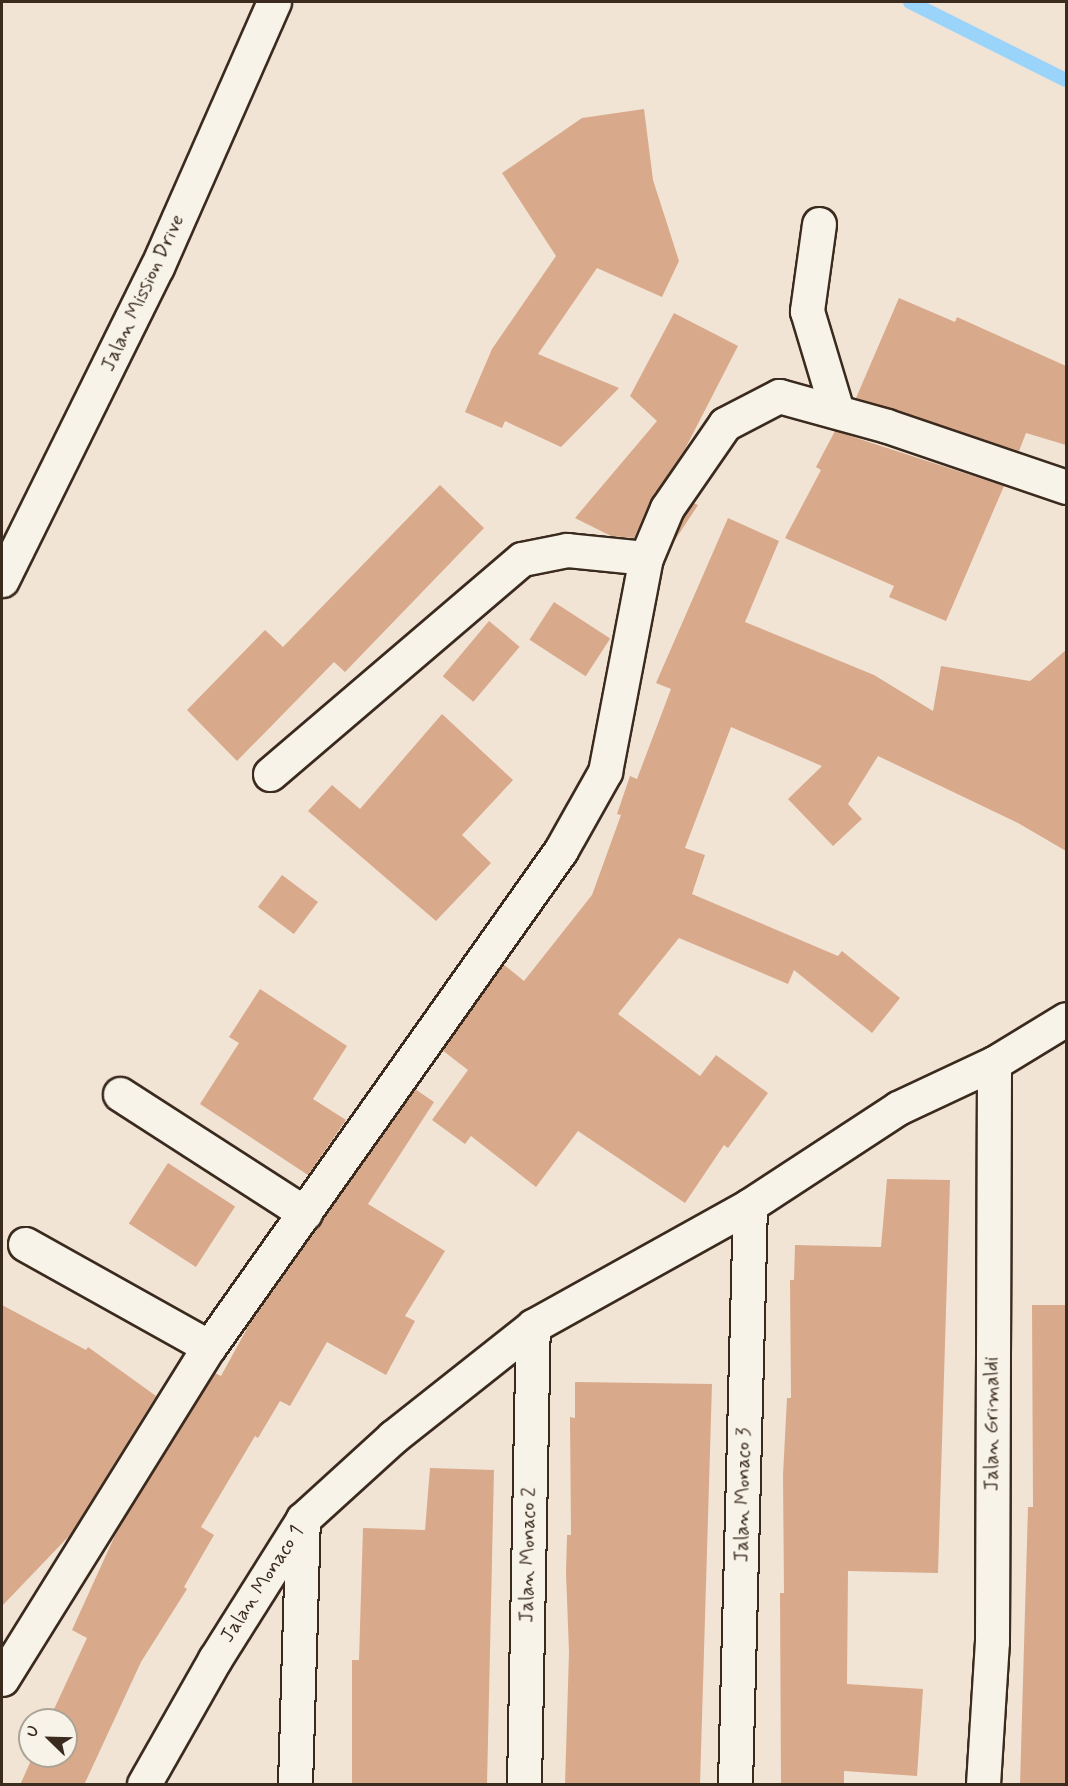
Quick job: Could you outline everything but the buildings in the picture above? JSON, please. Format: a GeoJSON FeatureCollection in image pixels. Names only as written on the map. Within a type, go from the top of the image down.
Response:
{"type":"FeatureCollection","features":[{"type":"Feature","properties":{"kind":"street","name":"Jalan Mission Drive"},"geometry":{"type":"LineString","coordinates":[[2,580],[157,267],[274,2]]}},
{"type":"Feature","properties":{"kind":"street"},"geometry":{"type":"LineString","coordinates":[[819,224],[807,311],[837,411]]}},
{"type":"Feature","properties":{"kind":"street"},"geometry":{"type":"LineString","coordinates":[[2,1678],[209,1347],[505,934],[561,850],[605,772],[646,558],[667,508],[725,424],[779,396],[837,411],[1066,487]]}},
{"type":"Feature","properties":{"kind":"street"},"geometry":{"type":"LineString","coordinates":[[270,774],[522,559],[567,549],[646,558]]}},
{"type":"Feature","properties":{"kind":"street"},"geometry":{"type":"LineString","coordinates":[[303,1519],[393,1437],[533,1326],[750,1205],[898,1108],[994,1063],[1066,1019]]}},
{"type":"Feature","properties":{"kind":"street","name":"Jalan Grimaldi"},"geometry":{"type":"LineString","coordinates":[[983,1785],[992,1642],[994,1063]]}},
{"type":"Feature","properties":{"kind":"street"},"geometry":{"type":"LineString","coordinates":[[120,1094],[305,1213]]}},
{"type":"Feature","properties":{"kind":"street","name":"Jalan Monaco 3"},"geometry":{"type":"LineString","coordinates":[[735,1785],[750,1205]]}},
{"type":"Feature","properties":{"kind":"street"},"geometry":{"type":"LineString","coordinates":[[25,1245],[209,1347]]}},
{"type":"Feature","properties":{"kind":"street","name":"Jalan Monaco 2"},"geometry":{"type":"LineString","coordinates":[[524,1785],[533,1326]]}},
{"type":"Feature","properties":{"kind":"street","name":"Jalan Monaco 1"},"geometry":{"type":"LineString","coordinates":[[144,1785],[215,1659],[303,1519]]}},
{"type":"Feature","properties":{"kind":"street","name":"Jalan Monaco 1"},"geometry":{"type":"LineString","coordinates":[[295,1785],[303,1519]]}},
{"type":"Feature","properties":{"kind":"waterway"},"geometry":{"type":"LineString","coordinates":[[910,2],[1066,80]]}}]}
